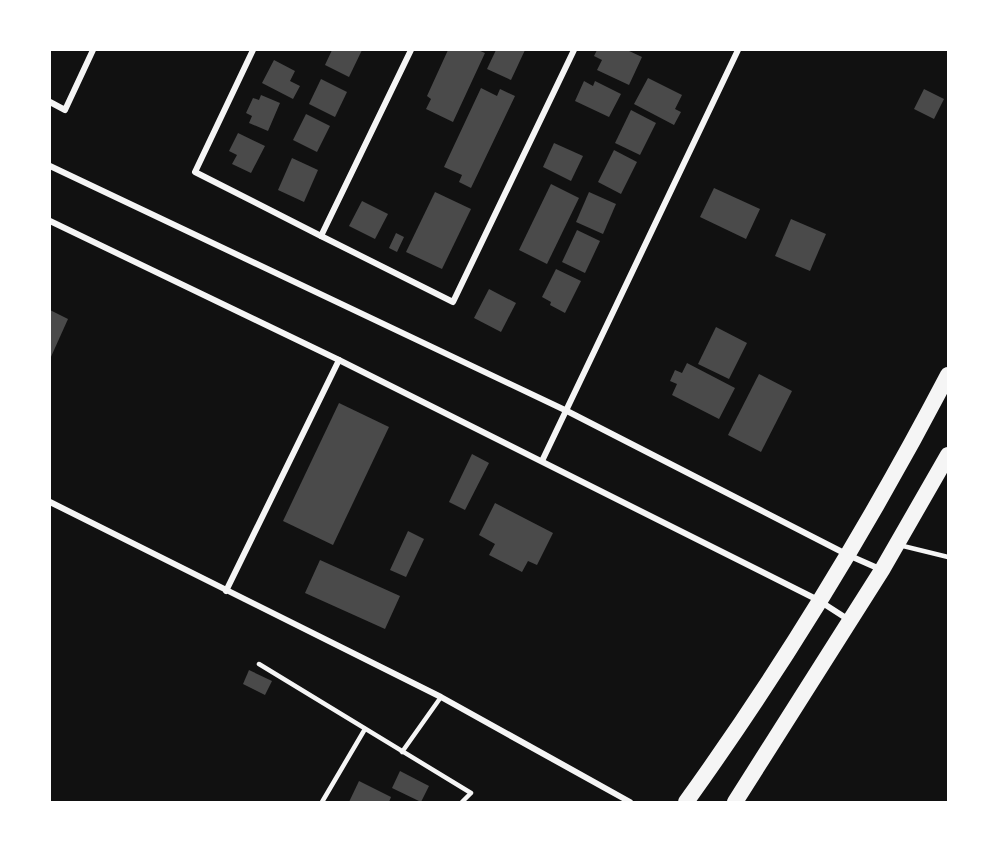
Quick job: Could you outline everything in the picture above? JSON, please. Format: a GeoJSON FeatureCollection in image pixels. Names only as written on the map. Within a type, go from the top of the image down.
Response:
{"type":"FeatureCollection","features":[{"type":"Feature","properties":{"kind":"highway"},"geometry":{"type":"LineString","coordinates":[[686,802],[781,661],[848,555],[897,471],[948,375]]}},
{"type":"Feature","properties":{"kind":"highway"},"geometry":{"type":"LineString","coordinates":[[735,802],[882,570],[948,455]]}},
{"type":"Feature","properties":{"kind":"street"},"geometry":{"type":"LineString","coordinates":[[50,102],[65,110],[93,50]]}},
{"type":"Feature","properties":{"kind":"street"},"geometry":{"type":"LineString","coordinates":[[253,50],[195,172],[453,302],[574,50]]}},
{"type":"Feature","properties":{"kind":"street"},"geometry":{"type":"LineString","coordinates":[[321,236],[411,50]]}},
{"type":"Feature","properties":{"kind":"street"},"geometry":{"type":"LineString","coordinates":[[542,461],[738,50]]}},
{"type":"Feature","properties":{"kind":"street"},"geometry":{"type":"LineString","coordinates":[[50,166],[567,411],[848,555],[882,570]]}},
{"type":"Feature","properties":{"kind":"street"},"geometry":{"type":"LineString","coordinates":[[50,221],[542,461],[818,600],[850,621]]}},
{"type":"Feature","properties":{"kind":"street"},"geometry":{"type":"LineString","coordinates":[[226,591],[339,360]]}},
{"type":"Feature","properties":{"kind":"street"},"geometry":{"type":"LineString","coordinates":[[50,502],[441,697],[630,802]]}},
{"type":"Feature","properties":{"kind":"lane"},"geometry":{"type":"LineString","coordinates":[[897,545],[948,557]]}},
{"type":"Feature","properties":{"kind":"lane"},"geometry":{"type":"LineString","coordinates":[[259,664],[471,793],[462,802]]}},
{"type":"Feature","properties":{"kind":"lane"},"geometry":{"type":"LineString","coordinates":[[402,752],[441,697]]}},
{"type":"Feature","properties":{"kind":"lane"},"geometry":{"type":"LineString","coordinates":[[322,802],[365,729]]}},
{"type":"Feature","properties":{"kind":"building"},"geometry":{"type":"Polygon","coordinates":[[[332,50],[362,50],[349,77],[325,65],[332,50]]]}},
{"type":"Feature","properties":{"kind":"building"},"geometry":{"type":"Polygon","coordinates":[[[448,50],[478,50],[485,53],[453,122],[426,109],[431,99],[427,96],[448,50]]]}},
{"type":"Feature","properties":{"kind":"building"},"geometry":{"type":"Polygon","coordinates":[[[496,50],[525,50],[511,80],[487,69],[496,50]]]}},
{"type":"Feature","properties":{"kind":"building"},"geometry":{"type":"Polygon","coordinates":[[[597,50],[627,50],[642,57],[629,85],[597,70],[602,60],[594,56],[597,50]]]}},
{"type":"Feature","properties":{"kind":"building"},"geometry":{"type":"Polygon","coordinates":[[[274,60],[295,71],[290,81],[300,86],[293,99],[262,83],[274,60]]]}},
{"type":"Feature","properties":{"kind":"building"},"geometry":{"type":"Polygon","coordinates":[[[648,78],[682,95],[675,109],[681,112],[674,125],[634,104],[648,78]]]}},
{"type":"Feature","properties":{"kind":"building"},"geometry":{"type":"Polygon","coordinates":[[[321,79],[347,92],[335,117],[309,104],[321,79]]]}},
{"type":"Feature","properties":{"kind":"building"},"geometry":{"type":"Polygon","coordinates":[[[584,81],[593,86],[595,81],[621,94],[609,117],[575,101],[584,81]]]}},
{"type":"Feature","properties":{"kind":"building"},"geometry":{"type":"Polygon","coordinates":[[[481,88],[497,96],[500,89],[515,96],[471,188],[459,182],[462,175],[444,167],[481,88]]]}},
{"type":"Feature","properties":{"kind":"building"},"geometry":{"type":"Polygon","coordinates":[[[924,89],[944,99],[934,119],[914,109],[924,89]]]}},
{"type":"Feature","properties":{"kind":"building"},"geometry":{"type":"Polygon","coordinates":[[[261,95],[280,103],[268,131],[249,123],[252,116],[246,113],[253,98],[259,100],[261,95]]]}},
{"type":"Feature","properties":{"kind":"building"},"geometry":{"type":"Polygon","coordinates":[[[631,110],[656,123],[640,155],[615,143],[631,110]]]}},
{"type":"Feature","properties":{"kind":"building"},"geometry":{"type":"Polygon","coordinates":[[[306,114],[330,126],[317,152],[293,140],[306,114]]]}},
{"type":"Feature","properties":{"kind":"building"},"geometry":{"type":"Polygon","coordinates":[[[238,133],[265,146],[251,173],[232,164],[237,155],[229,151],[238,133]]]}},
{"type":"Feature","properties":{"kind":"building"},"geometry":{"type":"Polygon","coordinates":[[[554,143],[583,156],[571,181],[543,167],[554,143]]]}},
{"type":"Feature","properties":{"kind":"building"},"geometry":{"type":"Polygon","coordinates":[[[614,150],[637,162],[621,194],[598,182],[614,150]]]}},
{"type":"Feature","properties":{"kind":"building"},"geometry":{"type":"Polygon","coordinates":[[[292,158],[318,170],[304,202],[278,190],[292,158]]]}},
{"type":"Feature","properties":{"kind":"building"},"geometry":{"type":"Polygon","coordinates":[[[551,184],[579,198],[547,264],[519,250],[551,184]]]}},
{"type":"Feature","properties":{"kind":"building"},"geometry":{"type":"Polygon","coordinates":[[[714,188],[760,209],[746,239],[700,217],[714,188]]]}},
{"type":"Feature","properties":{"kind":"building"},"geometry":{"type":"Polygon","coordinates":[[[435,192],[471,209],[442,269],[406,252],[435,192]]]}},
{"type":"Feature","properties":{"kind":"building"},"geometry":{"type":"Polygon","coordinates":[[[589,192],[616,204],[603,234],[576,222],[589,192]]]}},
{"type":"Feature","properties":{"kind":"building"},"geometry":{"type":"Polygon","coordinates":[[[362,201],[388,214],[375,239],[349,226],[362,201]]]}},
{"type":"Feature","properties":{"kind":"building"},"geometry":{"type":"Polygon","coordinates":[[[791,219],[826,234],[810,271],[775,256],[791,219]]]}},
{"type":"Feature","properties":{"kind":"building"},"geometry":{"type":"Polygon","coordinates":[[[577,230],[600,241],[585,273],[562,262],[577,230]]]}},
{"type":"Feature","properties":{"kind":"building"},"geometry":{"type":"Polygon","coordinates":[[[396,233],[404,237],[397,252],[389,248],[396,233]]]}},
{"type":"Feature","properties":{"kind":"building"},"geometry":{"type":"Polygon","coordinates":[[[556,269],[581,281],[565,313],[550,305],[551,302],[542,297],[556,269]]]}},
{"type":"Feature","properties":{"kind":"building"},"geometry":{"type":"Polygon","coordinates":[[[489,289],[516,303],[501,332],[474,318],[489,289]]]}},
{"type":"Feature","properties":{"kind":"building"},"geometry":{"type":"Polygon","coordinates":[[[50,310],[68,319],[50,359],[50,310]]]}},
{"type":"Feature","properties":{"kind":"building"},"geometry":{"type":"Polygon","coordinates":[[[716,327],[747,343],[729,379],[698,364],[716,327]]]}},
{"type":"Feature","properties":{"kind":"building"},"geometry":{"type":"Polygon","coordinates":[[[687,363],[735,388],[719,419],[672,395],[677,384],[670,381],[675,370],[682,373],[687,363]]]}},
{"type":"Feature","properties":{"kind":"building"},"geometry":{"type":"Polygon","coordinates":[[[759,374],[792,391],[761,452],[728,435],[759,374]]]}},
{"type":"Feature","properties":{"kind":"building"},"geometry":{"type":"Polygon","coordinates":[[[339,403],[389,427],[333,545],[283,521],[339,403]]]}},
{"type":"Feature","properties":{"kind":"building"},"geometry":{"type":"Polygon","coordinates":[[[472,454],[489,463],[465,510],[449,502],[472,454]]]}},
{"type":"Feature","properties":{"kind":"building"},"geometry":{"type":"Polygon","coordinates":[[[495,503],[553,533],[537,565],[528,561],[522,572],[489,555],[495,544],[479,535],[495,503]]]}},
{"type":"Feature","properties":{"kind":"building"},"geometry":{"type":"Polygon","coordinates":[[[408,531],[424,539],[406,577],[390,570],[408,531]]]}},
{"type":"Feature","properties":{"kind":"building"},"geometry":{"type":"Polygon","coordinates":[[[320,560],[400,596],[385,629],[305,593],[320,560]]]}},
{"type":"Feature","properties":{"kind":"building"},"geometry":{"type":"Polygon","coordinates":[[[249,670],[272,681],[265,695],[243,684],[249,670]]]}},
{"type":"Feature","properties":{"kind":"building"},"geometry":{"type":"Polygon","coordinates":[[[400,771],[429,786],[421,802],[392,788],[400,771]]]}},
{"type":"Feature","properties":{"kind":"building"},"geometry":{"type":"Polygon","coordinates":[[[359,781],[391,797],[389,802],[349,802],[359,781]]]}}]}
